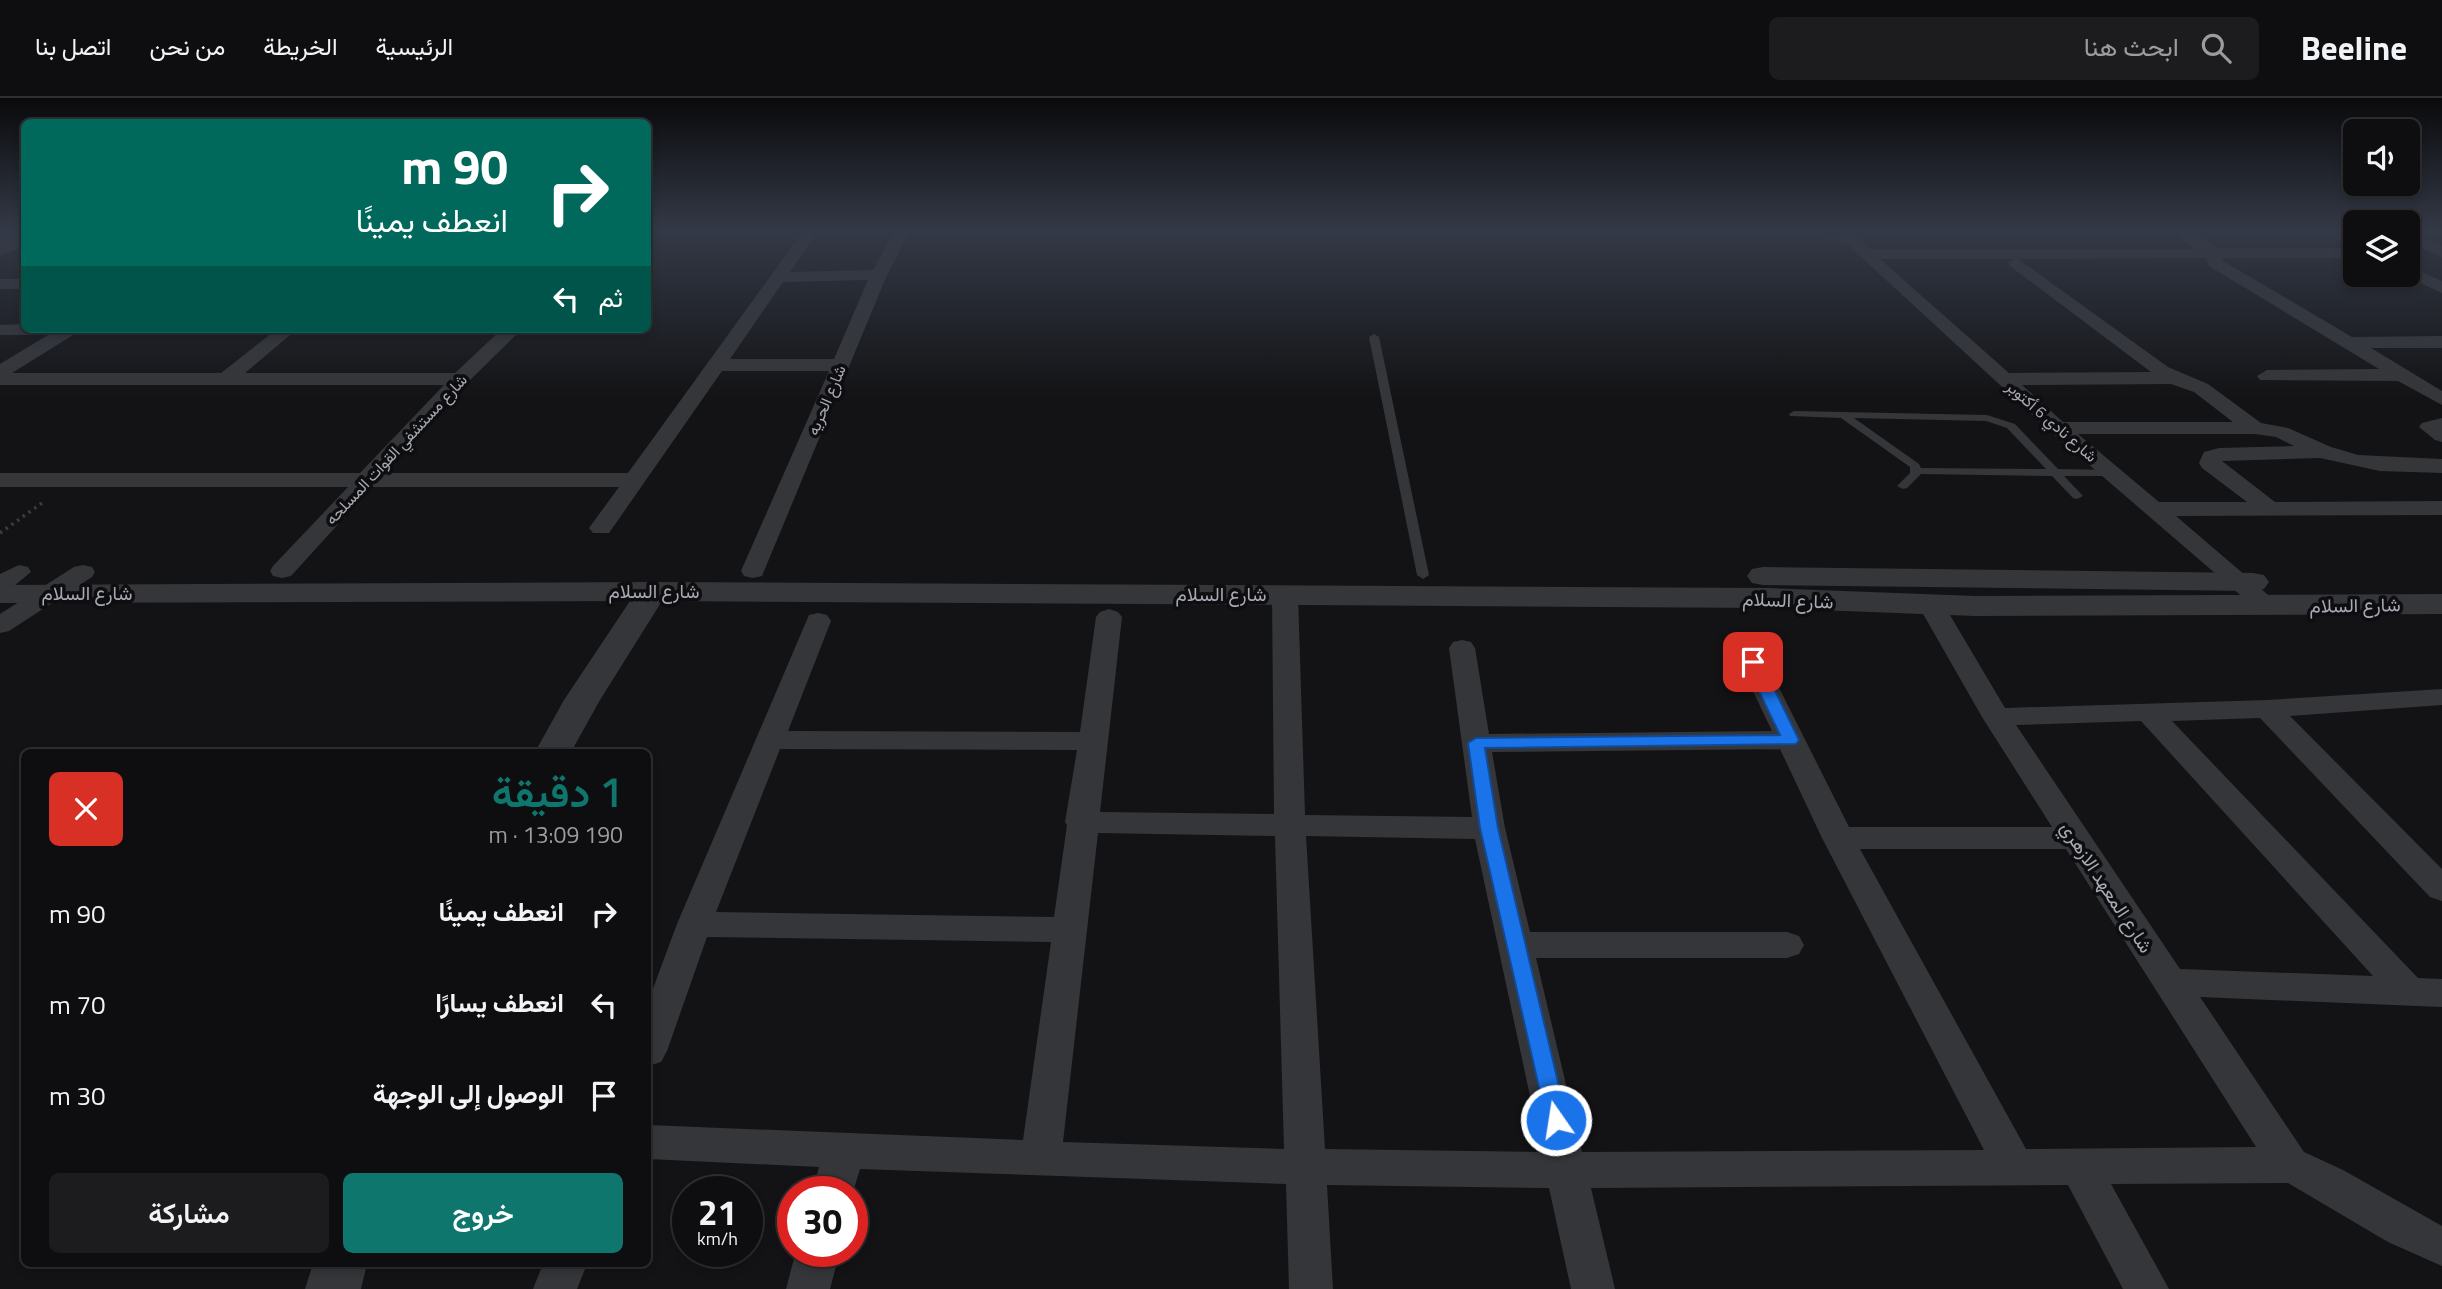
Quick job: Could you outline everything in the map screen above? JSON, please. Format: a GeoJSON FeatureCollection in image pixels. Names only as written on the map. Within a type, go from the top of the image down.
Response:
{"type":"FeatureCollection","features":[{"type":"Feature","properties":{"kind":"street"},"geometry":{"type":"LineString","coordinates":[[601,528],[771,287]]}},
{"type":"Feature","properties":{"kind":"street","name":"شارع الحريه"},"geometry":{"type":"LineString","coordinates":[[753,571],[874,287]]}},
{"type":"Feature","properties":{"kind":"street","name":"شارع نادي 6 أكتوبر"},"geometry":{"type":"LineString","coordinates":[[1901,287],[2058,428],[2268,606]]}},
{"type":"Feature","properties":{"kind":"street"},"geometry":{"type":"LineString","coordinates":[[2048,287],[2173,378],[2201,388],[2255,428]]}},
{"type":"Feature","properties":{"kind":"street"},"geometry":{"type":"LineString","coordinates":[[2260,287],[2442,399]]}},
{"type":"Feature","properties":{"kind":"street"},"geometry":{"type":"LineString","coordinates":[[0,330],[21,330]]}},
{"type":"Feature","properties":{"kind":"street"},"geometry":{"type":"LineString","coordinates":[[0,372],[66,333]]}},
{"type":"Feature","properties":{"kind":"street"},"geometry":{"type":"LineString","coordinates":[[226,379],[283,333]]}},
{"type":"Feature","properties":{"kind":"street","name":"شارع مستشفي القوات المسلحه"},"geometry":{"type":"LineString","coordinates":[[282,571],[460,379],[509,333]]}},
{"type":"Feature","properties":{"kind":"street"},"geometry":{"type":"LineString","coordinates":[[2348,343],[2442,342]]}},
{"type":"Feature","properties":{"kind":"street"},"geometry":{"type":"LineString","coordinates":[[718,365],[841,365]]}},
{"type":"Feature","properties":{"kind":"street"},"geometry":{"type":"LineString","coordinates":[[2267,376],[2402,375]]}},
{"type":"Feature","properties":{"kind":"street"},"geometry":{"type":"LineString","coordinates":[[2003,379],[2173,378]]}},
{"type":"Feature","properties":{"kind":"street"},"geometry":{"type":"LineString","coordinates":[[0,379],[460,379]]}},
{"type":"Feature","properties":{"kind":"street"},"geometry":{"type":"LineString","coordinates":[[2442,424],[2430,427],[2442,436]]}},
{"type":"Feature","properties":{"kind":"street"},"geometry":{"type":"LineString","coordinates":[[2058,428],[2255,428],[2281,432],[2323,452]]}},
{"type":"Feature","properties":{"kind":"street"},"geometry":{"type":"LineString","coordinates":[[2269,508],[2210,463],[2212,457],[2219,454],[2323,452],[2380,464],[2442,466]]}},
{"type":"Feature","properties":{"kind":"street"},"geometry":{"type":"LineString","coordinates":[[0,480],[636,480]]}},
{"type":"Feature","properties":{"kind":"street"},"geometry":{"type":"LineString","coordinates":[[2154,509],[2442,508]]}},
{"type":"Feature","properties":{"kind":"street","name":"شارع السلام"},"geometry":{"type":"LineString","coordinates":[[5,581],[83,572],[282,571],[1423,575],[1762,587],[1931,605],[2442,604]]}},
{"type":"Feature","properties":{"kind":"street"},"geometry":{"type":"LineString","coordinates":[[0,625],[83,572]]}},
{"type":"Feature","properties":{"kind":"street","name":"شارع السلام"},"geometry":{"type":"LineString","coordinates":[[5,581],[50,594],[652,591],[1285,595],[1762,587],[1914,576],[2240,582],[2442,582]]}},
{"type":"Feature","properties":{"kind":"street"},"geometry":{"type":"LineString","coordinates":[[555,749],[582,700],[652,591]]}},
{"type":"Feature","properties":{"kind":"street"},"geometry":{"type":"LineString","coordinates":[[1285,595],[1290,825],[1311,1289]]}},
{"type":"Feature","properties":{"kind":"street","name":"شارع المعهد الازهري"},"geometry":{"type":"LineString","coordinates":[[1931,605],[1996,717],[2290,1165]]}},
{"type":"Feature","properties":{"kind":"street"},"geometry":{"type":"LineString","coordinates":[[1041,1157],[1067,930],[1109,617]]}},
{"type":"Feature","properties":{"kind":"street"},"geometry":{"type":"LineString","coordinates":[[651,1043],[694,924],[818,621]]}},
{"type":"Feature","properties":{"kind":"street"},"geometry":{"type":"LineString","coordinates":[[1462,648],[1489,828],[1593,1289]]}},
{"type":"Feature","properties":{"kind":"street"},"geometry":{"type":"LineString","coordinates":[[1753,662],[1838,838],[2015,1169]]}},
{"type":"Feature","properties":{"kind":"street"},"geometry":{"type":"LineString","coordinates":[[1996,717],[2267,709],[2442,697]]}},
{"type":"Feature","properties":{"kind":"street"},"geometry":{"type":"LineString","coordinates":[[2267,709],[2442,889]]}},
{"type":"Feature","properties":{"kind":"street"},"geometry":{"type":"LineString","coordinates":[[2148,712],[2425,992]]}},
{"type":"Feature","properties":{"kind":"street"},"geometry":{"type":"LineString","coordinates":[[771,740],[1092,741]]}},
{"type":"Feature","properties":{"kind":"street"},"geometry":{"type":"LineString","coordinates":[[1476,743],[1791,740]]}},
{"type":"Feature","properties":{"kind":"street"},"geometry":{"type":"LineString","coordinates":[[1082,822],[1489,828]]}},
{"type":"Feature","properties":{"kind":"street"},"geometry":{"type":"LineString","coordinates":[[1838,838],[2076,838]]}},
{"type":"Feature","properties":{"kind":"street"},"geometry":{"type":"LineString","coordinates":[[694,924],[1067,930]]}},
{"type":"Feature","properties":{"kind":"street"},"geometry":{"type":"LineString","coordinates":[[1516,945],[1787,945]]}},
{"type":"Feature","properties":{"kind":"street"},"geometry":{"type":"LineString","coordinates":[[2169,982],[2425,992]]}},
{"type":"Feature","properties":{"kind":"street"},"geometry":{"type":"LineString","coordinates":[[651,1142],[1304,1167],[1567,1170],[2290,1165],[2323,1181],[2423,1240],[2442,1246]]}},
{"type":"Feature","properties":{"kind":"street"},"geometry":{"type":"LineString","coordinates":[[837,1176],[844,1150]]}},
{"type":"Feature","properties":{"kind":"street"},"geometry":{"type":"LineString","coordinates":[[2079,1166],[2147,1289]]}},
{"type":"Feature","properties":{"kind":"street"},"geometry":{"type":"LineString","coordinates":[[333,1289],[339,1267]]}},
{"type":"Feature","properties":{"kind":"street"},"geometry":{"type":"LineString","coordinates":[[555,1289],[564,1267]]}},
{"type":"Feature","properties":{"kind":"street"},"geometry":{"type":"LineString","coordinates":[[808,1289],[813,1267]]}},
{"type":"Feature","properties":{"kind":"lane"},"geometry":{"type":"LineString","coordinates":[[1374,337],[1423,575]]}},
{"type":"Feature","properties":{"kind":"lane"},"geometry":{"type":"LineString","coordinates":[[1794,414],[1987,418],[2001,421],[2011,426],[2077,496]]}},
{"type":"Feature","properties":{"kind":"lane"},"geometry":{"type":"LineString","coordinates":[[1842,415],[1909,460],[1917,471]]}},
{"type":"Feature","properties":{"kind":"lane"},"geometry":{"type":"LineString","coordinates":[[1903,486],[1917,471],[2112,473]]}},
{"type":"Feature","properties":{"kind":"path"},"geometry":{"type":"LineString","coordinates":[[0,533],[74,481]]}},
{"type":"Feature","properties":{"kind":"route"},"geometry":{"type":"LineString","coordinates":[[1556,1120],[1489,828],[1476,743],[1791,740],[1753,662]]}}]}
